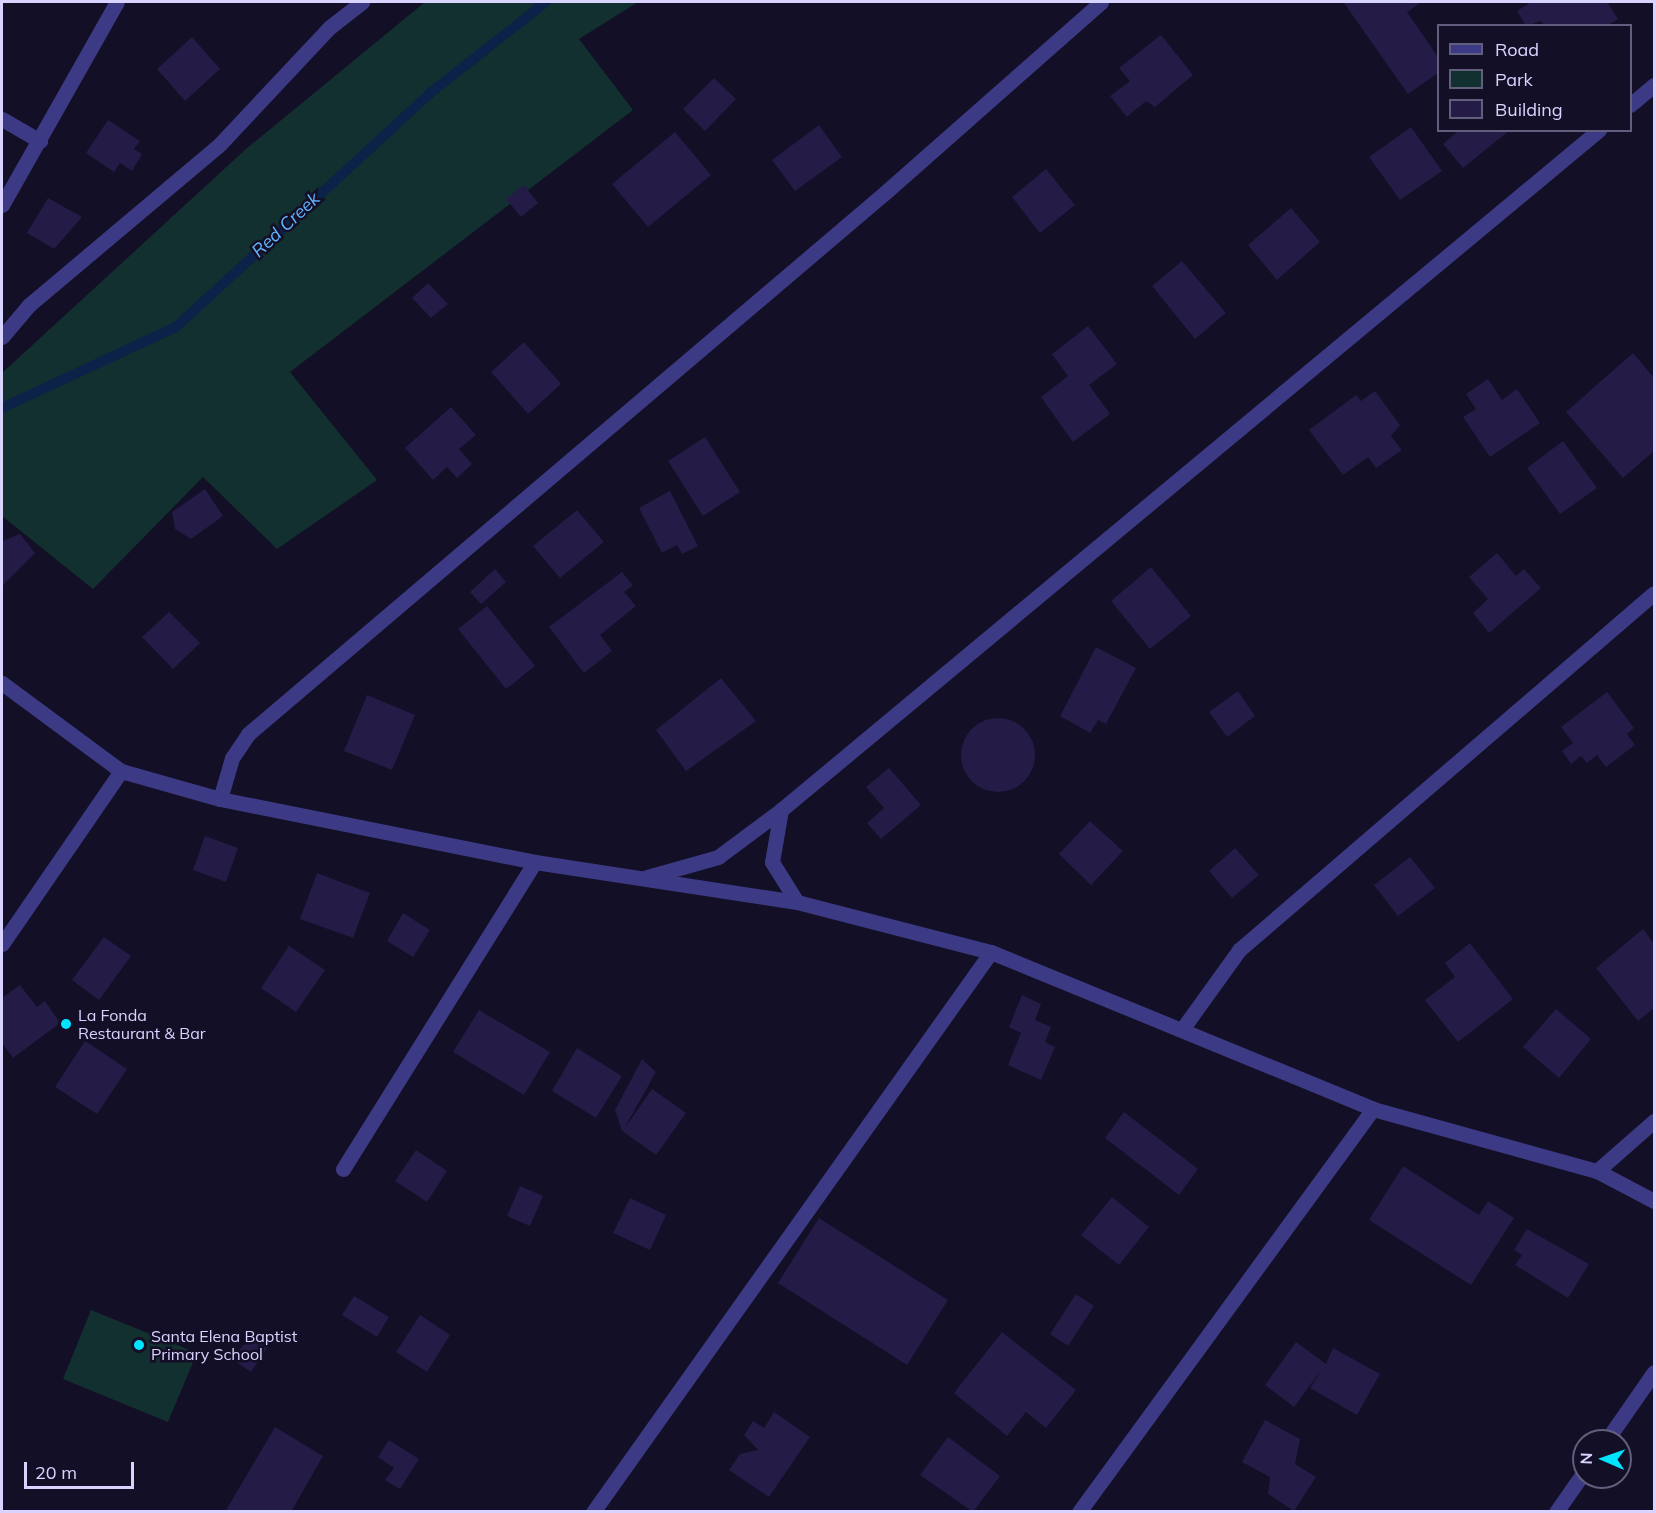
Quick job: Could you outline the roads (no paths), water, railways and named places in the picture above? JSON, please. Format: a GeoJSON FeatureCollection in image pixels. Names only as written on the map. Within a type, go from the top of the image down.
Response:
{"type":"FeatureCollection","features":[{"type":"Feature","properties":{"kind":"street"},"geometry":{"type":"LineString","coordinates":[[2,205],[117,2]]}},
{"type":"Feature","properties":{"kind":"street"},"geometry":{"type":"LineString","coordinates":[[2,337],[29,305],[220,144],[330,27],[362,2]]}},
{"type":"Feature","properties":{"kind":"street"},"geometry":{"type":"LineString","coordinates":[[220,799],[232,758],[248,734],[888,190],[1101,2]]}},
{"type":"Feature","properties":{"kind":"street"},"geometry":{"type":"LineString","coordinates":[[1632,103],[1654,85]]}},
{"type":"Feature","properties":{"kind":"street"},"geometry":{"type":"LineString","coordinates":[[2,119],[40,141]]}},
{"type":"Feature","properties":{"kind":"street"},"geometry":{"type":"LineString","coordinates":[[641,878],[718,856],[782,810],[1597,132]]}},
{"type":"Feature","properties":{"kind":"street"},"geometry":{"type":"LineString","coordinates":[[1183,1028],[1239,950],[1654,593]]}},
{"type":"Feature","properties":{"kind":"street"},"geometry":{"type":"LineString","coordinates":[[2,683],[121,771],[220,799],[535,862],[797,902],[991,952],[1183,1028],[1373,1109],[1597,1171],[1654,1201]]}},
{"type":"Feature","properties":{"kind":"street"},"geometry":{"type":"LineString","coordinates":[[2,944],[121,771]]}},
{"type":"Feature","properties":{"kind":"street"},"geometry":{"type":"LineString","coordinates":[[782,810],[772,862],[797,902]]}},
{"type":"Feature","properties":{"kind":"street"},"geometry":{"type":"LineString","coordinates":[[343,1169],[535,862]]}},
{"type":"Feature","properties":{"kind":"street"},"geometry":{"type":"LineString","coordinates":[[593,1512],[991,952]]}},
{"type":"Feature","properties":{"kind":"street"},"geometry":{"type":"LineString","coordinates":[[1079,1512],[1373,1109]]}},
{"type":"Feature","properties":{"kind":"street"},"geometry":{"type":"LineString","coordinates":[[1597,1171],[1654,1121]]}},
{"type":"Feature","properties":{"kind":"street"},"geometry":{"type":"LineString","coordinates":[[1614,1429],[1654,1372]]}},
{"type":"Feature","properties":{"kind":"street"},"geometry":{"type":"LineString","coordinates":[[1556,1512],[1572,1489]]}},
{"type":"Feature","properties":{"kind":"waterway","name":"Red Creek"},"geometry":{"type":"LineString","coordinates":[[2,408],[176,327],[429,94],[546,2]]}},
{"type":"Feature","properties":{"kind":"place","name":"La Fonda Restaurant & Bar"},"geometry":{"type":"Point","coordinates":[66,1024]}},
{"type":"Feature","properties":{"kind":"place","name":"Santa Elena Baptist Primary School"},"geometry":{"type":"Point","coordinates":[139,1345]}}]}
